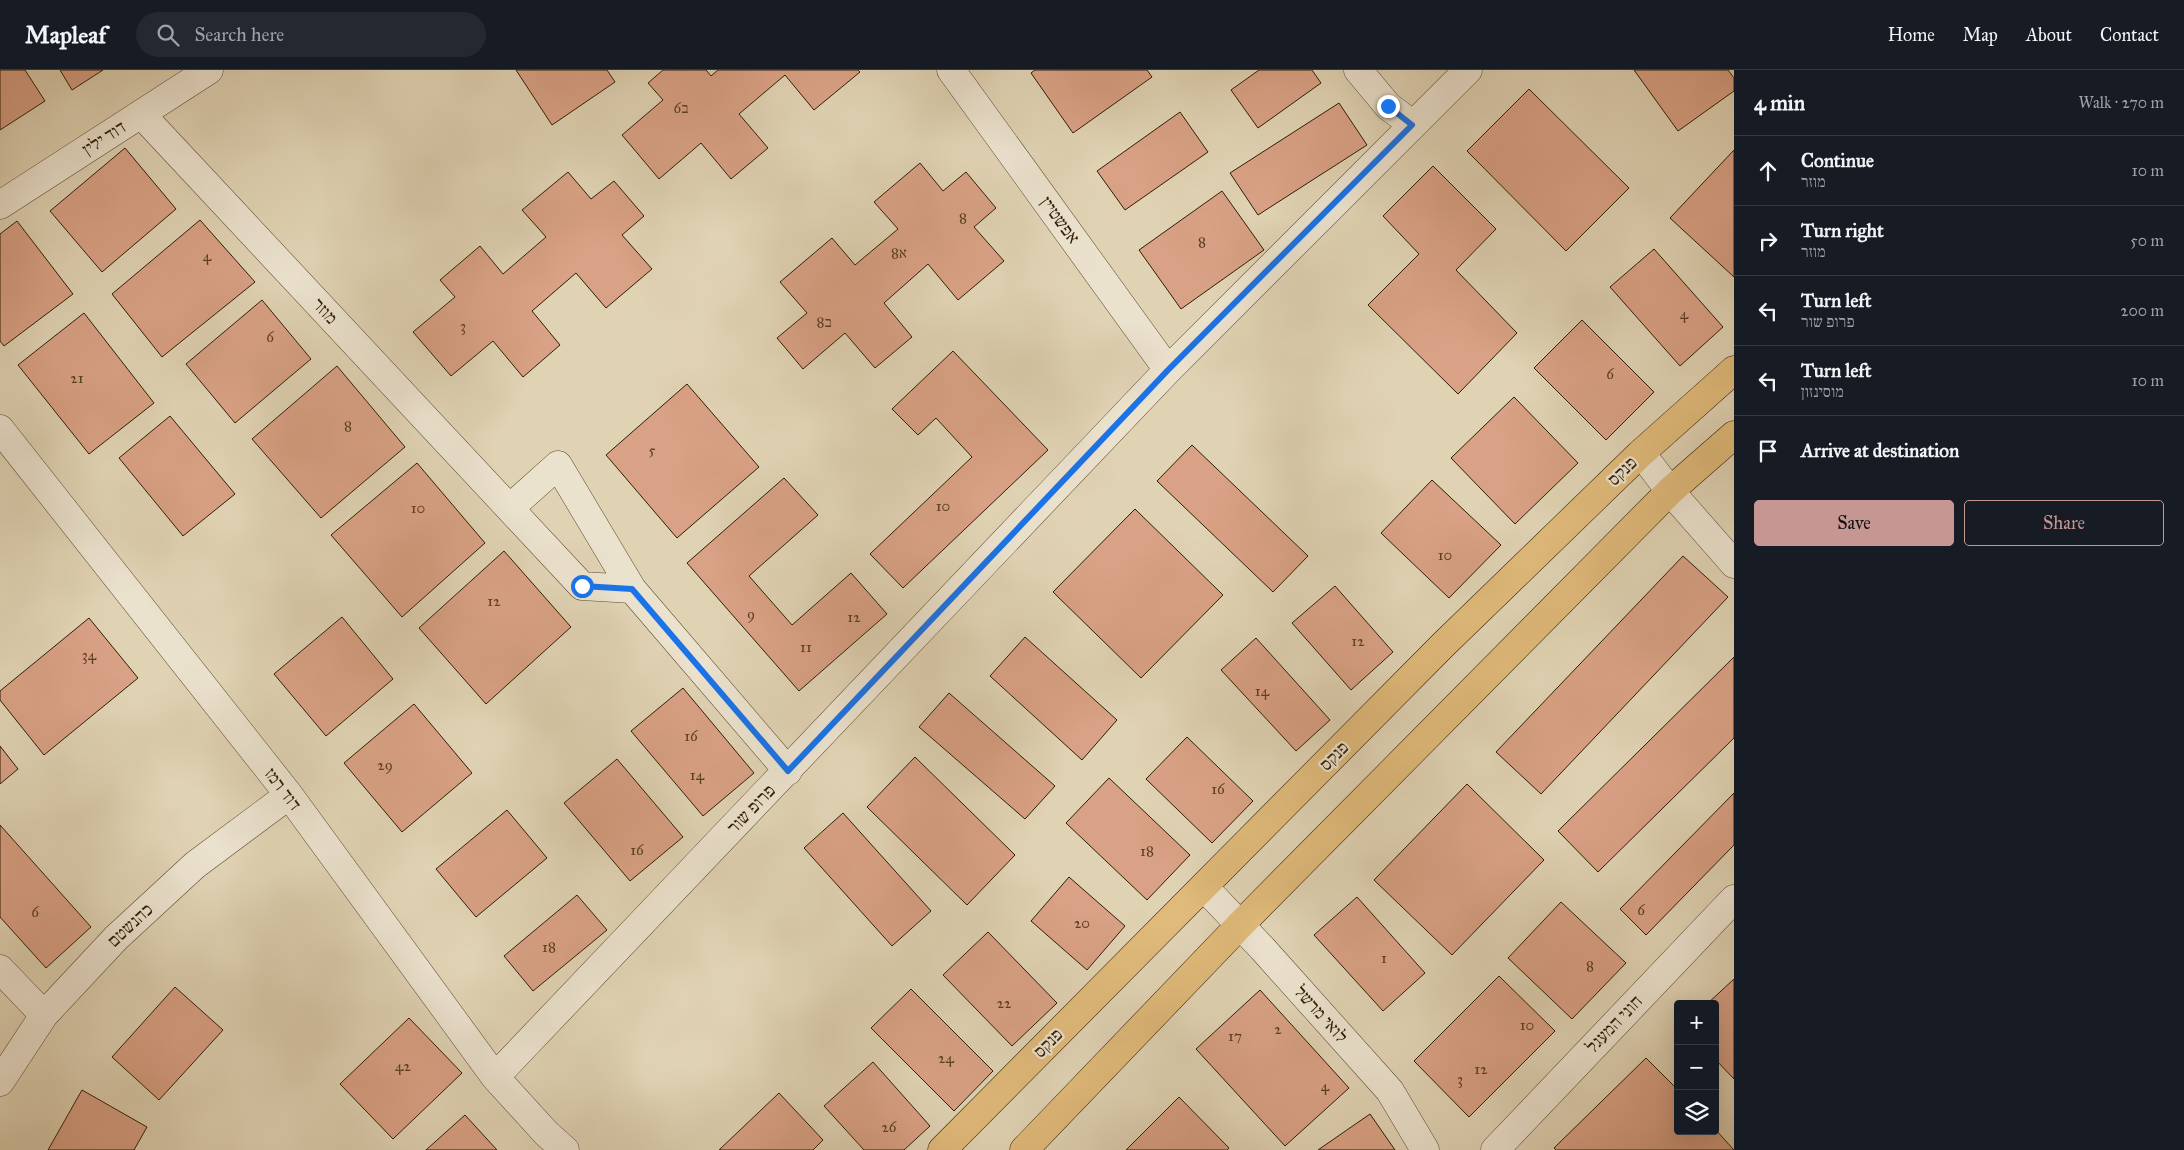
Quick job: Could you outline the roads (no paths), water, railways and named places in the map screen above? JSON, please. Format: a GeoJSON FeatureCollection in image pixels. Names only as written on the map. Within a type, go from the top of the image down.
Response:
{"type":"FeatureCollection","features":[{"type":"Feature","properties":{"kind":"main road","name":"פנקס"},"geometry":{"type":"LineString","coordinates":[[942,1150],[1444,644],[1641,453],[1734,370]]}},
{"type":"Feature","properties":{"kind":"main road"},"geometry":{"type":"LineString","coordinates":[[1024,1150],[1240,926],[1670,491],[1734,435]]}},
{"type":"Feature","properties":{"kind":"street","name":"דוד ילין"},"geometry":{"type":"LineString","coordinates":[[0,205],[208,70]]}},
{"type":"Feature","properties":{"kind":"street","name":"אפשטיין"},"geometry":{"type":"LineString","coordinates":[[951,70],[1168,370]]}},
{"type":"Feature","properties":{"kind":"street"},"geometry":{"type":"LineString","coordinates":[[1358,70],[1388,106],[1412,125]]}},
{"type":"Feature","properties":{"kind":"street","name":"פרופ שור"},"geometry":{"type":"LineString","coordinates":[[495,1076],[788,771],[1168,370],[1468,70]]}},
{"type":"Feature","properties":{"kind":"street","name":"מוזר"},"geometry":{"type":"LineString","coordinates":[[141,114],[582,586],[632,589]]}},
{"type":"Feature","properties":{"kind":"street","name":"דוד רמז"},"geometry":{"type":"LineString","coordinates":[[0,429],[289,795],[495,1076],[546,1133],[565,1150]]}},
{"type":"Feature","properties":{"kind":"street"},"geometry":{"type":"LineString","coordinates":[[1641,453],[1670,491],[1734,564]]}},
{"type":"Feature","properties":{"kind":"street"},"geometry":{"type":"LineString","coordinates":[[510,508],[558,465],[632,589],[788,771]]}},
{"type":"Feature","properties":{"kind":"street","name":"כהנשטם"},"geometry":{"type":"LineString","coordinates":[[0,1082],[44,1015],[116,938],[188,872],[289,795]]}},
{"type":"Feature","properties":{"kind":"street","name":"לואי מרשל"},"geometry":{"type":"LineString","coordinates":[[1204,887],[1390,1091],[1425,1150]]}},
{"type":"Feature","properties":{"kind":"street","name":"חוני המעגל"},"geometry":{"type":"LineString","coordinates":[[1495,1150],[1734,899]]}},
{"type":"Feature","properties":{"kind":"street"},"geometry":{"type":"LineString","coordinates":[[0,969],[44,1015]]}}]}
